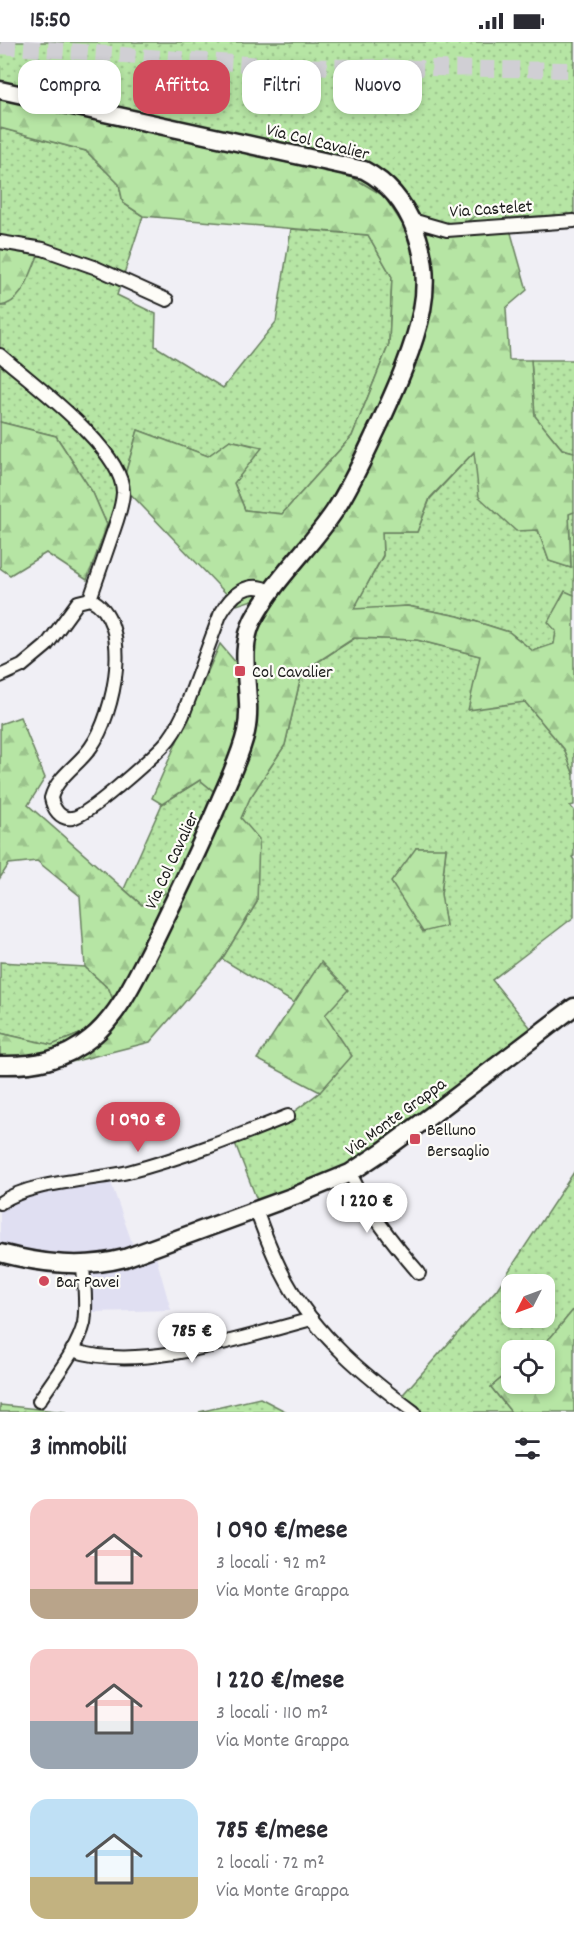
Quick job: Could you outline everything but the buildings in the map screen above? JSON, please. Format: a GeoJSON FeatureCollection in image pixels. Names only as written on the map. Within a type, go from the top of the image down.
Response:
{"type":"FeatureCollection","features":[{"type":"Feature","properties":{"kind":"main road","name":"Via Col Cavalier"},"geometry":{"type":"LineString","coordinates":[[0,90],[358,168],[374,175],[402,202],[412,220],[420,248],[424,295],[418,323],[396,387],[350,486],[331,516],[271,592],[253,620],[247,640],[248,720],[240,752],[204,836],[129,989],[105,1024],[89,1040],[54,1059],[28,1065],[0,1065]]}},
{"type":"Feature","properties":{"kind":"main road","name":"Via Monte Grappa"},"geometry":{"type":"LineString","coordinates":[[0,1253],[22,1259],[83,1266],[125,1258],[350,1173],[427,1119],[574,1007]]}},
{"type":"Feature","properties":{"kind":"street","name":"Via Castelet"},"geometry":{"type":"LineString","coordinates":[[412,220],[447,230],[574,221]]}},
{"type":"Feature","properties":{"kind":"street"},"geometry":{"type":"LineString","coordinates":[[0,242],[43,249],[167,300]]}},
{"type":"Feature","properties":{"kind":"street"},"geometry":{"type":"LineString","coordinates":[[0,356],[87,431],[110,457],[122,481],[123,492],[119,514],[90,599]]}},
{"type":"Feature","properties":{"kind":"street"},"geometry":{"type":"LineString","coordinates":[[0,676],[22,666],[38,653],[61,627],[75,605],[82,600],[90,599],[103,607],[113,628],[116,670],[111,699],[91,747],[57,784],[51,798],[56,811],[68,819],[75,818],[88,811],[152,757],[175,731],[220,615],[228,601],[240,591],[252,586],[271,592]]}},
{"type":"Feature","properties":{"kind":"street"},"geometry":{"type":"LineString","coordinates":[[0,1203],[21,1191],[131,1171],[233,1138],[288,1116]]}},
{"type":"Feature","properties":{"kind":"street"},"geometry":{"type":"LineString","coordinates":[[350,1173],[360,1196],[378,1224],[419,1273]]}},
{"type":"Feature","properties":{"kind":"street"},"geometry":{"type":"LineString","coordinates":[[255,1210],[270,1250],[287,1282],[312,1319],[339,1350],[414,1412]]}},
{"type":"Feature","properties":{"kind":"street"},"geometry":{"type":"LineString","coordinates":[[39,1401],[79,1337],[85,1315],[83,1266]]}},
{"type":"Feature","properties":{"kind":"street"},"geometry":{"type":"LineString","coordinates":[[72,1350],[95,1357],[108,1358],[166,1354],[232,1341],[312,1319]]}},
{"type":"Feature","properties":{"kind":"shaded area"},"geometry":{"type":"Polygon","coordinates":[[[108,1174],[137,1257],[154,1250],[171,1310],[94,1312],[83,1303],[81,1268],[0,1256],[0,1199],[108,1174]]]}},
{"type":"Feature","properties":{"kind":"green space"},"geometry":{"type":"Polygon","coordinates":[[[0,42],[574,42],[574,214],[506,218],[503,208],[483,211],[446,236],[401,222],[384,196],[352,177],[68,114],[121,114],[121,60],[18,60],[18,103],[0,99],[0,42]]]}},
{"type":"Feature","properties":{"kind":"green space"},"geometry":{"type":"Polygon","coordinates":[[[0,99],[18,103],[18,114],[68,114],[352,177],[384,196],[401,222],[446,236],[483,211],[504,208],[527,290],[506,308],[509,360],[531,360],[535,416],[562,449],[574,452],[574,512],[569,514],[571,568],[549,561],[538,530],[516,531],[479,497],[474,452],[430,498],[417,532],[382,532],[383,555],[354,609],[407,606],[458,616],[509,632],[533,651],[554,644],[556,631],[548,622],[565,591],[574,595],[574,775],[564,749],[525,702],[468,710],[480,656],[417,640],[354,638],[302,672],[285,745],[250,798],[241,818],[259,839],[257,902],[222,959],[150,1042],[52,1067],[0,1067],[0,1033],[52,1045],[120,1018],[109,989],[85,967],[80,896],[37,861],[9,864],[0,878],[0,724],[20,717],[45,778],[28,805],[142,905],[195,878],[228,803],[200,780],[162,804],[152,798],[220,644],[237,664],[283,590],[237,605],[122,485],[138,430],[208,456],[230,440],[262,448],[234,483],[245,510],[282,514],[352,436],[389,344],[392,277],[368,235],[143,216],[123,203],[119,184],[86,151],[0,128],[0,99]]]}},
{"type":"Feature","properties":{"kind":"green space"},"geometry":{"type":"Polygon","coordinates":[[[0,128],[86,151],[119,184],[123,203],[143,216],[117,295],[156,314],[155,346],[223,388],[276,322],[291,229],[368,235],[392,277],[389,344],[352,436],[282,514],[245,510],[234,483],[261,447],[230,440],[208,456],[138,430],[122,485],[107,525],[93,493],[56,436],[0,422],[0,306],[6,306],[0,251],[0,128]]]}},
{"type":"Feature","properties":{"kind":"green space"},"geometry":{"type":"Polygon","coordinates":[[[0,249],[38,256],[20,294],[8,304],[0,306],[0,249]]]}},
{"type":"Feature","properties":{"kind":"green space"},"geometry":{"type":"Polygon","coordinates":[[[531,360],[574,360],[574,452],[562,449],[535,416],[531,360]]]}},
{"type":"Feature","properties":{"kind":"green space"},"geometry":{"type":"Polygon","coordinates":[[[0,422],[56,436],[93,493],[107,525],[87,580],[46,553],[10,575],[0,568],[0,422]]]}},
{"type":"Feature","properties":{"kind":"green space"},"geometry":{"type":"Polygon","coordinates":[[[474,452],[538,530],[549,561],[571,568],[569,513],[574,512],[574,595],[565,592],[554,644],[533,651],[509,632],[458,616],[408,606],[353,610],[383,556],[382,532],[417,532],[430,499],[474,452]]]}},
{"type":"Feature","properties":{"kind":"green space"},"geometry":{"type":"Polygon","coordinates":[[[355,638],[417,640],[480,656],[525,702],[564,749],[574,775],[574,805],[570,806],[574,810],[574,856],[572,857],[574,860],[574,917],[492,980],[538,1037],[392,1150],[262,1213],[233,1138],[288,1116],[320,1092],[325,1015],[321,963],[294,1003],[222,959],[257,902],[241,818],[250,798],[285,745],[302,672],[355,638]],[[416,848],[446,926],[441,894],[446,849],[416,848]]]}},
{"type":"Feature","properties":{"kind":"green space"},"geometry":{"type":"Polygon","coordinates":[[[200,780],[228,803],[195,878],[142,905],[124,889],[162,804],[200,780]]]}},
{"type":"Feature","properties":{"kind":"green space"},"geometry":{"type":"Polygon","coordinates":[[[416,848],[446,848],[441,894],[446,926],[423,932],[391,882],[416,848]]]}},
{"type":"Feature","properties":{"kind":"green space"},"geometry":{"type":"Polygon","coordinates":[[[0,962],[85,967],[109,989],[120,1018],[52,1045],[0,1033],[0,962]]]}},
{"type":"Feature","properties":{"kind":"green space"},"geometry":{"type":"Polygon","coordinates":[[[321,962],[348,990],[325,1015],[352,1056],[320,1092],[257,1059],[321,962]]]}},
{"type":"Feature","properties":{"kind":"green space"},"geometry":{"type":"Polygon","coordinates":[[[574,1172],[574,1309],[547,1340],[501,1340],[501,1378],[491,1387],[511,1412],[414,1412],[398,1400],[501,1283],[501,1328],[555,1328],[555,1274],[507,1274],[574,1172]]]}},
{"type":"Feature","properties":{"kind":"green space"},"geometry":{"type":"Polygon","coordinates":[[[574,1309],[574,1412],[511,1412],[491,1387],[501,1378],[501,1394],[555,1394],[555,1340],[547,1340],[574,1309]]]}},
{"type":"Feature","properties":{"kind":"green space"},"geometry":{"type":"Polygon","coordinates":[[[260,1398],[287,1412],[199,1412],[260,1398]]]}},
{"type":"Feature","properties":{"kind":"green space"},"geometry":{"type":"Polygon","coordinates":[[[0,1405],[66,1412],[0,1412],[0,1405]]]}},
{"type":"Feature","properties":{"kind":"tunnel"},"geometry":{"type":"LineString","coordinates":[[0,46],[275,66],[574,70]]}},
{"type":"Feature","properties":{"kind":"place","name":"Col Cavalier"},"geometry":{"type":"Point","coordinates":[240,671]}},
{"type":"Feature","properties":{"kind":"place","name":"Belluno Bersaglio"},"geometry":{"type":"Point","coordinates":[415,1139]}},
{"type":"Feature","properties":{"kind":"place","name":"Bar Pavei"},"geometry":{"type":"Point","coordinates":[44,1281]}}]}
